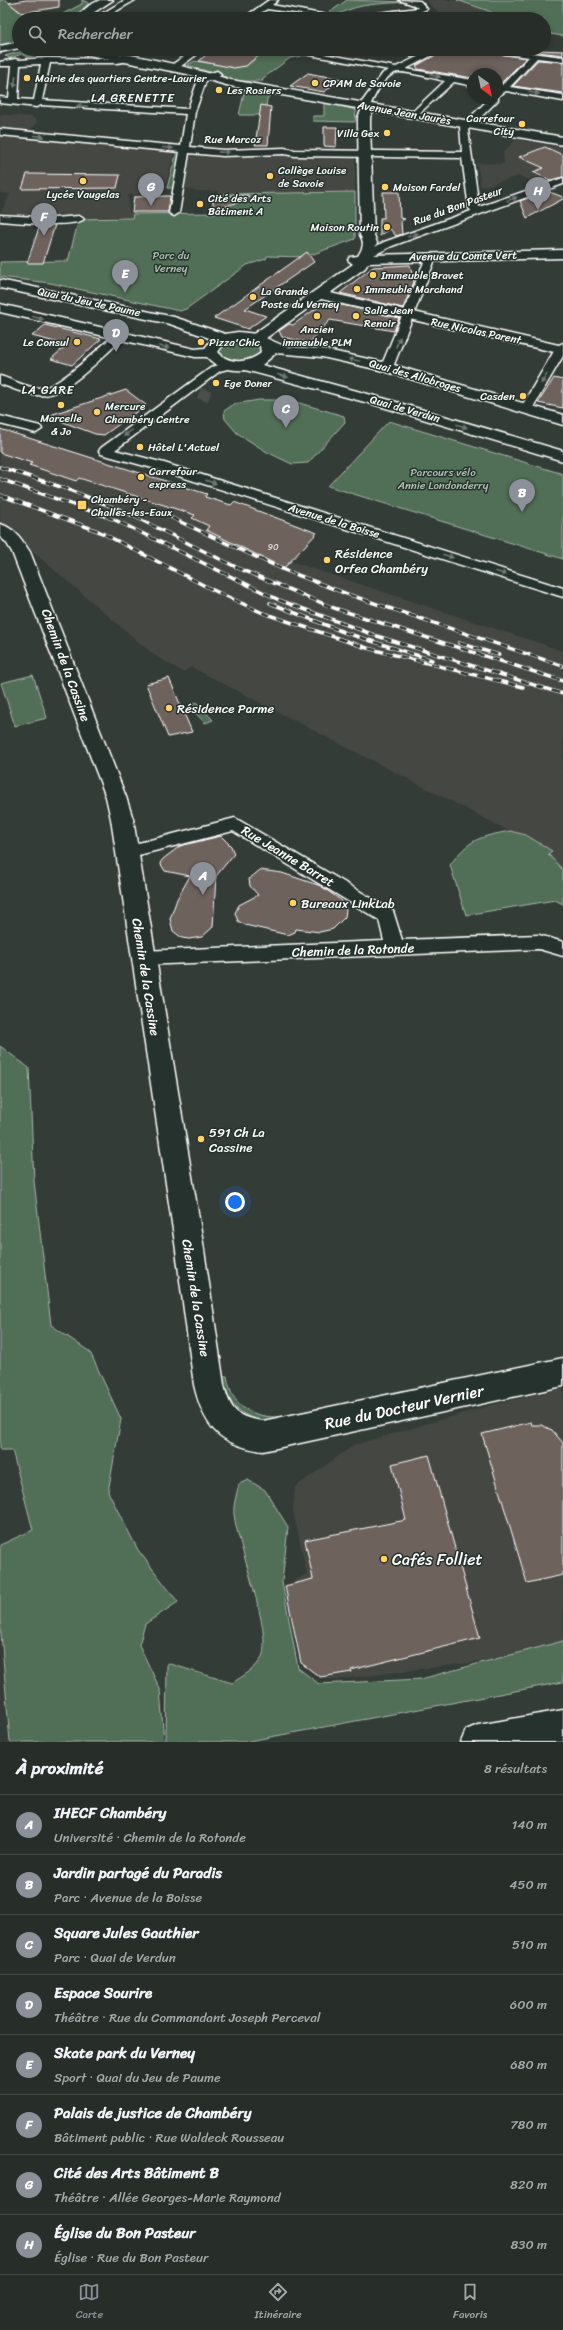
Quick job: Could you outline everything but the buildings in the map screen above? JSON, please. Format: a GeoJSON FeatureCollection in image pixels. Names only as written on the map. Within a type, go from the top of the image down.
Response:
{"type":"FeatureCollection","features":[{"type":"Feature","properties":{"kind":"main road"},"geometry":{"type":"LineString","coordinates":[[87,12],[100,1]]}},
{"type":"Feature","properties":{"kind":"main road"},"geometry":{"type":"LineString","coordinates":[[0,49],[12,46]]}},
{"type":"Feature","properties":{"kind":"main road"},"geometry":{"type":"LineString","coordinates":[[110,56],[175,66]]}},
{"type":"Feature","properties":{"kind":"main road"},"geometry":{"type":"LineString","coordinates":[[124,56],[175,66]]}},
{"type":"Feature","properties":{"kind":"main road","name":"Avenue Jean Jaurès"},"geometry":{"type":"LineString","coordinates":[[175,66],[244,85],[563,141]]}},
{"type":"Feature","properties":{"kind":"main road"},"geometry":{"type":"LineString","coordinates":[[0,308],[118,337],[195,353],[224,362],[257,362],[266,357],[269,349],[261,341],[323,290],[351,261],[362,258],[370,250],[370,239],[367,235],[364,154],[366,106]]}},
{"type":"Feature","properties":{"kind":"main road","name":"Avenue du Comte Vert"},"geometry":{"type":"LineString","coordinates":[[362,258],[562,255]]}},
{"type":"Feature","properties":{"kind":"main road","name":"Quai du Jeu de Paume"},"geometry":{"type":"LineString","coordinates":[[0,284],[174,321],[181,325],[215,334],[223,339]]}},
{"type":"Feature","properties":{"kind":"main road","name":"Rue Nicolas Parent"},"geometry":{"type":"LineString","coordinates":[[323,290],[409,316],[562,348]]}},
{"type":"Feature","properties":{"kind":"main road","name":"Quai des Allobroges"},"geometry":{"type":"LineString","coordinates":[[223,339],[238,336],[261,341],[283,351],[322,353],[387,367],[563,420]]}},
{"type":"Feature","properties":{"kind":"main road"},"geometry":{"type":"LineString","coordinates":[[223,339],[214,345],[224,362]]}},
{"type":"Feature","properties":{"kind":"main road","name":"Quai de Verdun"},"geometry":{"type":"LineString","coordinates":[[224,362],[381,402],[563,456]]}},
{"type":"Feature","properties":{"kind":"main road","name":"Chemin de la Cassine"},"geometry":{"type":"LineString","coordinates":[[0,529],[13,539],[22,552],[49,618],[116,798],[122,819],[142,958],[210,1393],[215,1408],[225,1422],[233,1429],[245,1435]]}},
{"type":"Feature","properties":{"kind":"main road","name":"Rue du Docteur Vernier"},"geometry":{"type":"LineString","coordinates":[[245,1435],[263,1436],[289,1432],[563,1372]]}},
{"type":"Feature","properties":{"kind":"main road"},"geometry":{"type":"LineString","coordinates":[[478,1742],[563,1726]]}},
{"type":"Feature","properties":{"kind":"street"},"geometry":{"type":"LineString","coordinates":[[110,12],[132,0]]}},
{"type":"Feature","properties":{"kind":"street"},"geometry":{"type":"LineString","coordinates":[[256,12],[274,0]]}},
{"type":"Feature","properties":{"kind":"street"},"geometry":{"type":"LineString","coordinates":[[403,0],[417,3],[423,9],[408,12]]}},
{"type":"Feature","properties":{"kind":"street"},"geometry":{"type":"LineString","coordinates":[[265,6],[304,12]]}},
{"type":"Feature","properties":{"kind":"street"},"geometry":{"type":"LineString","coordinates":[[175,66],[190,56]]}},
{"type":"Feature","properties":{"kind":"street"},"geometry":{"type":"LineString","coordinates":[[324,56],[467,82]]}},
{"type":"Feature","properties":{"kind":"street"},"geometry":{"type":"LineString","coordinates":[[366,106],[366,102],[386,75],[396,68],[424,56]]}},
{"type":"Feature","properties":{"kind":"street"},"geometry":{"type":"LineString","coordinates":[[503,86],[534,56]]}},
{"type":"Feature","properties":{"kind":"street"},"geometry":{"type":"LineString","coordinates":[[542,56],[563,59]]}},
{"type":"Feature","properties":{"kind":"street"},"geometry":{"type":"LineString","coordinates":[[0,64],[46,60],[100,61],[126,59]]}},
{"type":"Feature","properties":{"kind":"street"},"geometry":{"type":"LineString","coordinates":[[37,104],[48,70],[46,60]]}},
{"type":"Feature","properties":{"kind":"street"},"geometry":{"type":"LineString","coordinates":[[96,71],[100,61]]}},
{"type":"Feature","properties":{"kind":"street"},"geometry":{"type":"LineString","coordinates":[[13,102],[17,71],[15,62]]}},
{"type":"Feature","properties":{"kind":"street"},"geometry":{"type":"LineString","coordinates":[[174,213],[175,196],[191,112],[200,82],[212,76]]}},
{"type":"Feature","properties":{"kind":"street"},"geometry":{"type":"LineString","coordinates":[[414,115],[452,79]]}},
{"type":"Feature","properties":{"kind":"street"},"geometry":{"type":"LineString","coordinates":[[503,88],[563,98]]}},
{"type":"Feature","properties":{"kind":"street"},"geometry":{"type":"LineString","coordinates":[[0,100],[37,104],[191,112]]}},
{"type":"Feature","properties":{"kind":"street"},"geometry":{"type":"LineString","coordinates":[[479,212],[474,208],[463,129],[489,104]]}},
{"type":"Feature","properties":{"kind":"street","name":"Rue Marcoz"},"geometry":{"type":"LineString","coordinates":[[0,132],[223,153],[284,151],[295,153],[466,156]]}},
{"type":"Feature","properties":{"kind":"street","name":"Rue du Bon Pasteur"},"geometry":{"type":"LineString","coordinates":[[362,258],[388,244],[563,181]]}},
{"type":"Feature","properties":{"kind":"street"},"geometry":{"type":"LineString","coordinates":[[0,218],[56,220],[79,219]]}},
{"type":"Feature","properties":{"kind":"street"},"geometry":{"type":"LineString","coordinates":[[387,367],[409,316],[431,257]]}},
{"type":"Feature","properties":{"kind":"street"},"geometry":{"type":"LineString","coordinates":[[0,380],[34,390],[51,390],[74,374],[118,337]]}},
{"type":"Feature","properties":{"kind":"street"},"geometry":{"type":"LineString","coordinates":[[526,409],[562,348]]}},
{"type":"Feature","properties":{"kind":"street"},"geometry":{"type":"LineString","coordinates":[[187,390],[224,362]]}},
{"type":"Feature","properties":{"kind":"street"},"geometry":{"type":"LineString","coordinates":[[187,390],[199,393]]}},
{"type":"Feature","properties":{"kind":"street","name":"Avenue de la Boisse"},"geometry":{"type":"LineString","coordinates":[[187,390],[105,451],[160,466],[563,593]]}},
{"type":"Feature","properties":{"kind":"street"},"geometry":{"type":"LineString","coordinates":[[0,420],[36,429]]}},
{"type":"Feature","properties":{"kind":"street","name":"Rue Jeanne Barret"},"geometry":{"type":"LineString","coordinates":[[126,852],[235,824],[388,916],[396,948]]}},
{"type":"Feature","properties":{"kind":"street","name":"Chemin de la Rotonde"},"geometry":{"type":"LineString","coordinates":[[142,958],[223,953],[539,942],[563,949]]}},
{"type":"Feature","properties":{"kind":"shaded area"},"geometry":{"type":"Polygon","coordinates":[[[426,0],[469,0],[490,12],[438,12],[426,0]]]}},
{"type":"Feature","properties":{"kind":"shaded area"},"geometry":{"type":"Polygon","coordinates":[[[0,114],[32,117],[38,121],[28,132],[0,129],[0,114]]]}},
{"type":"Feature","properties":{"kind":"shaded area","name":"Lycée Vaugelas"},"geometry":{"type":"Polygon","coordinates":[[[0,135],[174,152],[163,195],[128,195],[129,213],[132,213],[132,218],[57,219],[6,216],[7,212],[1,212],[10,194],[0,193],[0,135]]]}},
{"type":"Feature","properties":{"kind":"shaded area"},"geometry":{"type":"Polygon","coordinates":[[[516,139],[563,148],[563,175],[538,184],[519,176],[481,187],[477,163],[504,164],[503,153],[516,139]]]}},
{"type":"Feature","properties":{"kind":"shaded area","name":"Collège Louise de Savoie"},"geometry":{"type":"Polygon","coordinates":[[[190,154],[355,157],[355,192],[219,194],[219,191],[197,191],[182,187],[190,154]]]}},
{"type":"Feature","properties":{"kind":"shaded area"},"geometry":{"type":"Polygon","coordinates":[[[0,453],[32,463],[29,465],[76,481],[79,478],[213,521],[207,530],[284,568],[290,561],[563,651],[563,870],[547,854],[552,852],[526,835],[509,831],[191,667],[183,672],[154,655],[31,550],[20,536],[0,522],[0,453]]]}},
{"type":"Feature","properties":{"kind":"shaded area"},"geometry":{"type":"Polygon","coordinates":[[[563,1388],[563,1651],[335,1680],[320,1677],[301,1663],[285,1586],[307,1574],[293,1511],[295,1487],[354,1445],[492,1405],[563,1388]]]}},
{"type":"Feature","properties":{"kind":"green space"},"geometry":{"type":"Polygon","coordinates":[[[0,0],[6,0],[20,12],[12,12],[12,43],[0,46],[0,0]]]}},
{"type":"Feature","properties":{"kind":"green space"},"geometry":{"type":"Polygon","coordinates":[[[82,0],[89,3],[80,12],[67,12],[82,4],[82,0]]]}},
{"type":"Feature","properties":{"kind":"green space"},"geometry":{"type":"Polygon","coordinates":[[[347,0],[405,2],[369,5],[344,12],[330,12],[347,0]]]}},
{"type":"Feature","properties":{"kind":"green space"},"geometry":{"type":"Polygon","coordinates":[[[457,0],[563,0],[563,36],[551,34],[551,12],[489,11],[457,0]]]}},
{"type":"Feature","properties":{"kind":"green space"},"geometry":{"type":"Polygon","coordinates":[[[12,54],[12,56],[16,56],[10,58],[5,56],[12,54]]]}},
{"type":"Feature","properties":{"kind":"green space"},"geometry":{"type":"Polygon","coordinates":[[[259,56],[301,56],[290,58],[262,79],[263,81],[239,81],[187,65],[195,61],[235,67],[246,66],[259,56]]]}},
{"type":"Feature","properties":{"kind":"green space"},"geometry":{"type":"Polygon","coordinates":[[[245,89],[271,94],[267,99],[265,115],[239,115],[245,89]]]}},
{"type":"Feature","properties":{"kind":"green space"},"geometry":{"type":"Polygon","coordinates":[[[324,102],[356,110],[355,122],[313,121],[313,116],[324,116],[324,102]]]}},
{"type":"Feature","properties":{"kind":"green space"},"geometry":{"type":"Polygon","coordinates":[[[177,151],[182,151],[173,188],[167,188],[177,151]]]}},
{"type":"Feature","properties":{"kind":"green space","name":"Parc du Verney"},"geometry":{"type":"Polygon","coordinates":[[[355,192],[355,239],[305,257],[267,256],[266,259],[247,265],[186,309],[180,311],[50,283],[0,277],[0,262],[68,261],[79,219],[132,218],[133,214],[222,213],[224,194],[355,192]]]}},
{"type":"Feature","properties":{"kind":"green space"},"geometry":{"type":"Polygon","coordinates":[[[242,338],[259,343],[263,353],[251,359],[234,361],[218,352],[220,345],[242,338]]]}},
{"type":"Feature","properties":{"kind":"green space"},"geometry":{"type":"Polygon","coordinates":[[[259,400],[289,400],[344,416],[345,422],[308,463],[292,464],[267,452],[237,433],[225,419],[224,411],[234,404],[259,400]]]}},
{"type":"Feature","properties":{"kind":"green space","name":"Parcours vélo Annie Londonderry"},"geometry":{"type":"Polygon","coordinates":[[[389,421],[563,474],[563,559],[328,486],[389,421]]]}},
{"type":"Feature","properties":{"kind":"green space"},"geometry":{"type":"Polygon","coordinates":[[[33,675],[47,718],[15,726],[1,683],[33,675]]]}},
{"type":"Feature","properties":{"kind":"green space"},"geometry":{"type":"Polygon","coordinates":[[[196,702],[213,720],[205,723],[189,706],[196,702]]]}},
{"type":"Feature","properties":{"kind":"green space"},"geometry":{"type":"Polygon","coordinates":[[[510,831],[526,835],[552,851],[548,854],[563,870],[563,904],[555,900],[466,915],[450,865],[469,844],[476,840],[490,835],[510,831]]]}},
{"type":"Feature","properties":{"kind":"green space"},"geometry":{"type":"Polygon","coordinates":[[[0,1046],[29,1068],[34,1181],[51,1325],[90,1352],[121,1419],[108,1492],[138,1550],[178,1602],[145,1624],[139,1645],[160,1689],[164,1742],[10,1742],[0,1621],[0,1545],[33,1530],[12,1450],[0,1450],[0,1046]]]}},
{"type":"Feature","properties":{"kind":"green space"},"geometry":{"type":"Polygon","coordinates":[[[220,1375],[227,1376],[234,1396],[245,1409],[262,1416],[272,1417],[283,1417],[454,1380],[455,1383],[266,1422],[241,1412],[227,1393],[220,1375]]]}},
{"type":"Feature","properties":{"kind":"green space"},"geometry":{"type":"Polygon","coordinates":[[[248,1480],[265,1490],[288,1527],[282,1582],[298,1668],[319,1684],[421,1679],[563,1641],[563,1682],[244,1742],[166,1742],[167,1663],[232,1683],[253,1669],[262,1657],[264,1645],[263,1629],[234,1514],[239,1484],[248,1480]]]}},
{"type":"Feature","properties":{"kind":"tunnel"},"geometry":{"type":"LineString","coordinates":[[199,393],[213,398]]}},
{"type":"Feature","properties":{"kind":"railway"},"geometry":{"type":"LineString","coordinates":[[0,467],[67,489],[123,511],[240,569],[334,608],[563,681]]}},
{"type":"Feature","properties":{"kind":"railway"},"geometry":{"type":"LineString","coordinates":[[0,479],[113,519],[279,600],[377,636],[563,694]]}},
{"type":"Feature","properties":{"kind":"railway"},"geometry":{"type":"LineString","coordinates":[[0,495],[98,531],[213,590],[263,613],[367,648],[523,687]]}},
{"type":"Feature","properties":{"kind":"railway"},"geometry":{"type":"LineString","coordinates":[[172,518],[282,569],[347,594],[563,666]]}},
{"type":"Feature","properties":{"kind":"railway"},"geometry":{"type":"LineString","coordinates":[[270,603],[346,633],[432,660]]}},
{"type":"Feature","properties":{"kind":"railway"},"geometry":{"type":"LineString","coordinates":[[459,643],[499,655]]}},
{"type":"Feature","properties":{"kind":"place","name":"Mairie des quartiers Centre-Laurier"},"geometry":{"type":"Point","coordinates":[27,78]}},
{"type":"Feature","properties":{"kind":"place","name":"CPAM de Savoie"},"geometry":{"type":"Point","coordinates":[315,83]}},
{"type":"Feature","properties":{"kind":"place","name":"Les Rosiers"},"geometry":{"type":"Point","coordinates":[219,90]}},
{"type":"Feature","properties":{"kind":"place","name":"Carrefour City"},"geometry":{"type":"Point","coordinates":[522,124]}},
{"type":"Feature","properties":{"kind":"place","name":"Villa Gex"},"geometry":{"type":"Point","coordinates":[387,133]}},
{"type":"Feature","properties":{"kind":"place","name":"Collège Louise de Savoie"},"geometry":{"type":"Point","coordinates":[270,176]}},
{"type":"Feature","properties":{"kind":"place","name":"Lycée Vaugelas"},"geometry":{"type":"Point","coordinates":[83,181]}},
{"type":"Feature","properties":{"kind":"place","name":"Maison Fardel"},"geometry":{"type":"Point","coordinates":[385,187]}},
{"type":"Feature","properties":{"kind":"place","name":"Cité des Arts Bâtiment A"},"geometry":{"type":"Point","coordinates":[200,204]}},
{"type":"Feature","properties":{"kind":"place","name":"Cité des Arts Bâtiment B"},"geometry":{"type":"Point","coordinates":[151,206]}},
{"type":"Feature","properties":{"kind":"place","name":"Église du Bon Pasteur"},"geometry":{"type":"Point","coordinates":[538,210]}},
{"type":"Feature","properties":{"kind":"place","name":"Maison Routin"},"geometry":{"type":"Point","coordinates":[387,227]}},
{"type":"Feature","properties":{"kind":"place","name":"Palais de justice de Chambéry"},"geometry":{"type":"Point","coordinates":[44,236]}},
{"type":"Feature","properties":{"kind":"place","name":"Immeuble Bravet"},"geometry":{"type":"Point","coordinates":[373,275]}},
{"type":"Feature","properties":{"kind":"place","name":"Immeuble Marchand"},"geometry":{"type":"Point","coordinates":[357,289]}},
{"type":"Feature","properties":{"kind":"place","name":"Skate park du Verney"},"geometry":{"type":"Point","coordinates":[125,293]}},
{"type":"Feature","properties":{"kind":"place","name":"La Grande Poste du Verney"},"geometry":{"type":"Point","coordinates":[253,297]}},
{"type":"Feature","properties":{"kind":"place","name":"Ancien immeuble PLM"},"geometry":{"type":"Point","coordinates":[317,316]}},
{"type":"Feature","properties":{"kind":"place","name":"Salle Jean Renoir"},"geometry":{"type":"Point","coordinates":[356,316]}},
{"type":"Feature","properties":{"kind":"place","name":"Le Consul"},"geometry":{"type":"Point","coordinates":[77,342]}},
{"type":"Feature","properties":{"kind":"place","name":"Pizza'Chic"},"geometry":{"type":"Point","coordinates":[201,342]}},
{"type":"Feature","properties":{"kind":"place","name":"Espace Sourire"},"geometry":{"type":"Point","coordinates":[116,352]}},
{"type":"Feature","properties":{"kind":"place","name":"Ege Doner"},"geometry":{"type":"Point","coordinates":[216,383]}},
{"type":"Feature","properties":{"kind":"place","name":"Casden"},"geometry":{"type":"Point","coordinates":[523,396]}},
{"type":"Feature","properties":{"kind":"place","name":"Marcelle & Jo"},"geometry":{"type":"Point","coordinates":[61,405]}},
{"type":"Feature","properties":{"kind":"place","name":"Mercure Chambéry Centre"},"geometry":{"type":"Point","coordinates":[97,412]}},
{"type":"Feature","properties":{"kind":"place","name":"Square Jules Gauthier"},"geometry":{"type":"Point","coordinates":[286,428]}},
{"type":"Feature","properties":{"kind":"place","name":"Hôtel L'Actuel"},"geometry":{"type":"Point","coordinates":[140,447]}},
{"type":"Feature","properties":{"kind":"place","name":"Carrefour express"},"geometry":{"type":"Point","coordinates":[141,477]}},
{"type":"Feature","properties":{"kind":"place","name":"Chambéry - Challes-les-Eaux"},"geometry":{"type":"Point","coordinates":[82,505]}},
{"type":"Feature","properties":{"kind":"place","name":"Jardin partagé du Paradis"},"geometry":{"type":"Point","coordinates":[522,512]}},
{"type":"Feature","properties":{"kind":"place","name":"Résidence Orfea Chambéry"},"geometry":{"type":"Point","coordinates":[327,560]}},
{"type":"Feature","properties":{"kind":"place","name":"Résidence Parme"},"geometry":{"type":"Point","coordinates":[169,708]}},
{"type":"Feature","properties":{"kind":"place","name":"IHECF Chambéry"},"geometry":{"type":"Point","coordinates":[203,895]}},
{"type":"Feature","properties":{"kind":"place","name":"Bureaux LinkLab"},"geometry":{"type":"Point","coordinates":[293,903]}},
{"type":"Feature","properties":{"kind":"place","name":"591 Ch La Cassine"},"geometry":{"type":"Point","coordinates":[201,1139]}},
{"type":"Feature","properties":{"kind":"place","name":"Cafés Folliet"},"geometry":{"type":"Point","coordinates":[384,1559]}},
{"type":"Feature","properties":{"kind":"district","name":"LA GRENETTE"},"geometry":{"type":"Point","coordinates":[133,98]}},
{"type":"Feature","properties":{"kind":"district","name":"LA GARE"},"geometry":{"type":"Point","coordinates":[48,390]}}]}
